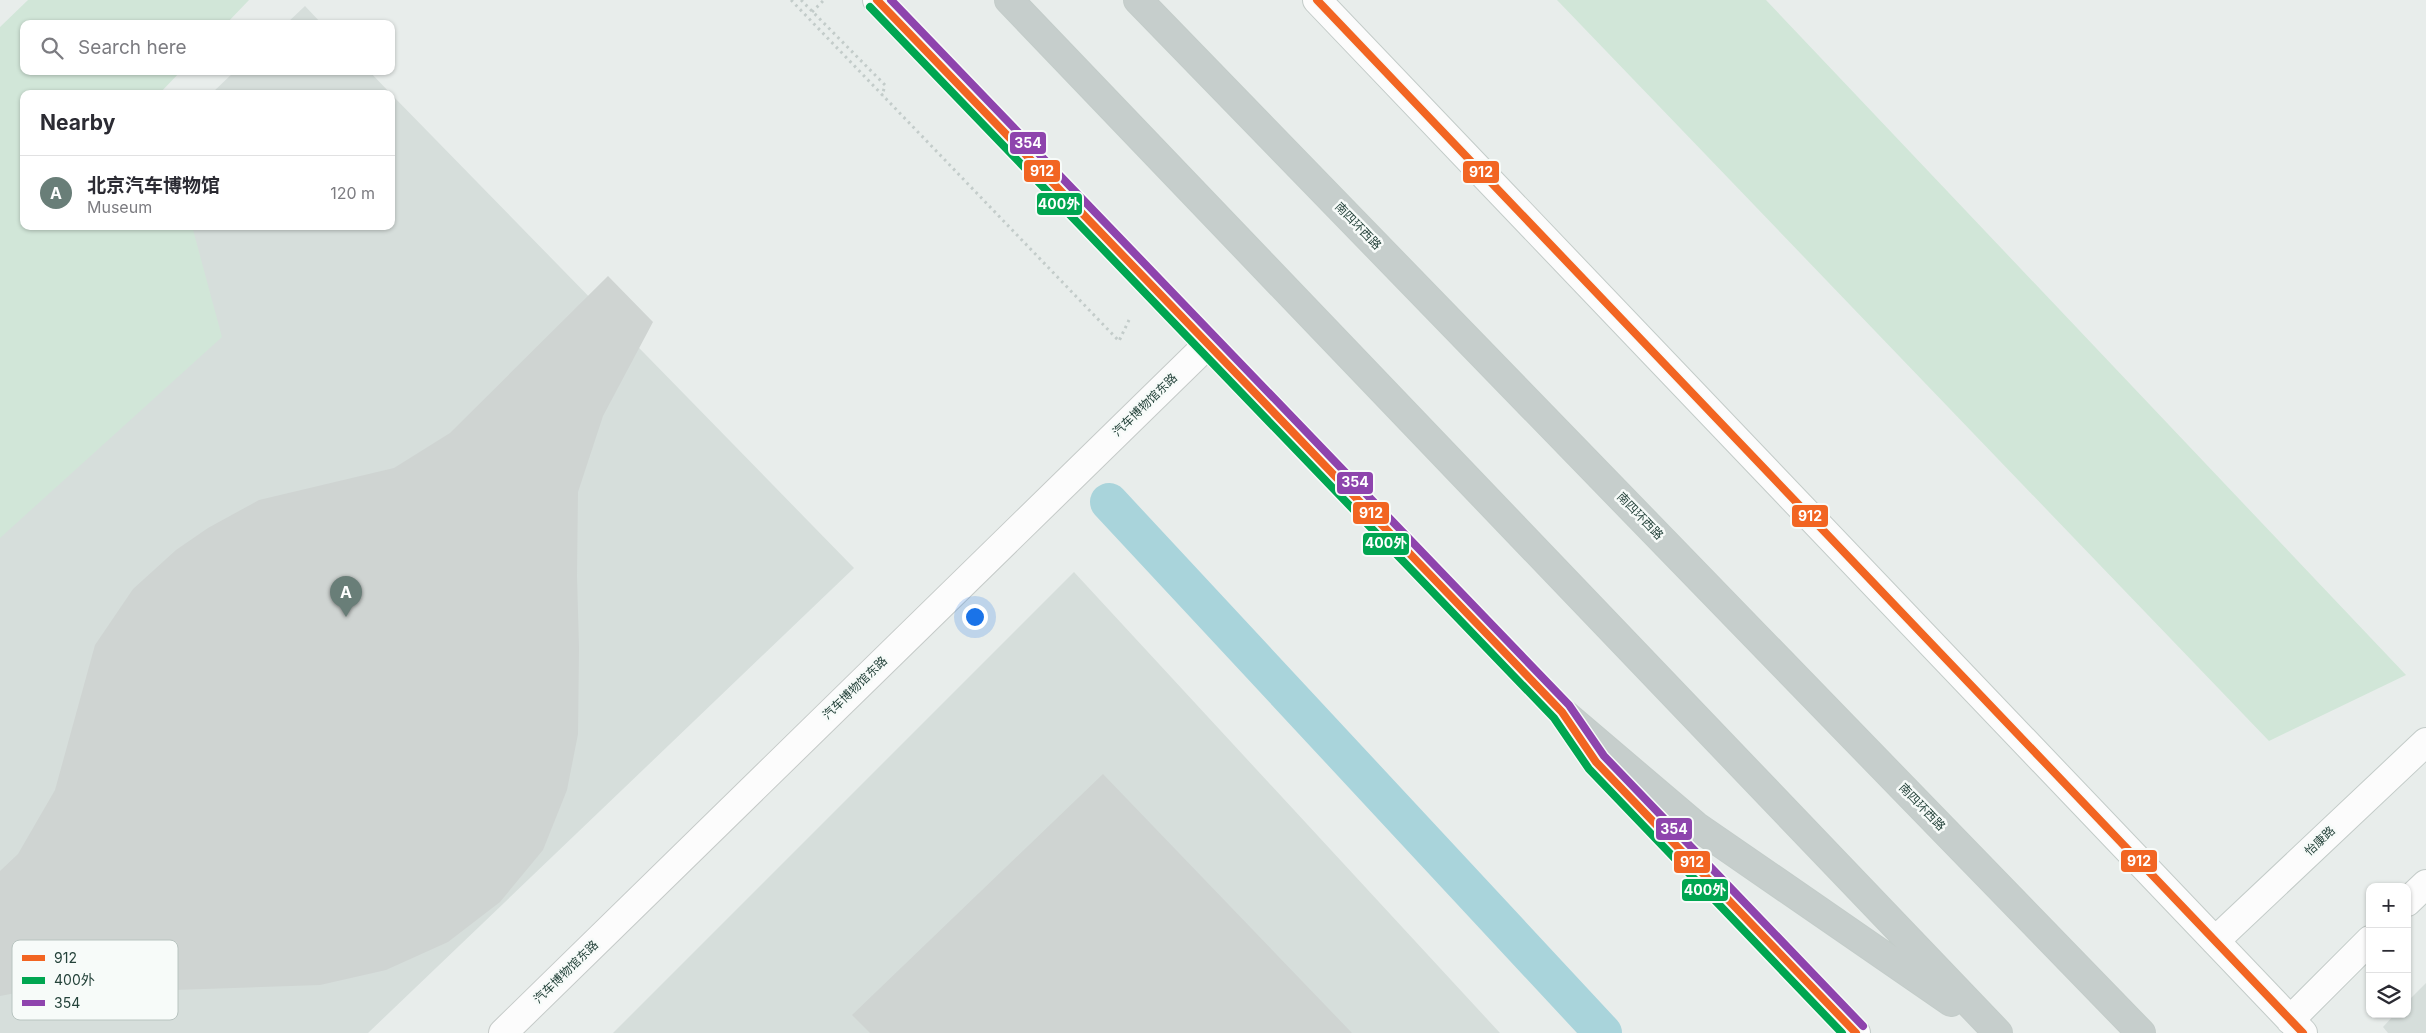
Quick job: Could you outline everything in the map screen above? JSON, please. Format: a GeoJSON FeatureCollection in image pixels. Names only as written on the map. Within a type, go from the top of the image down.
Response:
{"type":"FeatureCollection","features":[{"type":"Feature","properties":{"kind":"highway"},"geometry":{"type":"LineString","coordinates":[[1009,0],[1997,1033]]}},
{"type":"Feature","properties":{"kind":"highway","name":"南四环西路"},"geometry":{"type":"LineString","coordinates":[[1138,0],[2141,1033]]}},
{"type":"Feature","properties":{"kind":"highway"},"geometry":{"type":"LineString","coordinates":[[1562,712],[1696,826],[1997,1033]]}},
{"type":"Feature","properties":{"kind":"main road"},"geometry":{"type":"LineString","coordinates":[[877,0],[1562,712],[1596,762],[1856,1033]]}},
{"type":"Feature","properties":{"kind":"main road"},"geometry":{"type":"LineString","coordinates":[[1316,0],[2297,1026],[2366,945]]}},
{"type":"Feature","properties":{"kind":"main road","name":"汽车博物馆东路"},"geometry":{"type":"LineString","coordinates":[[503,1033],[1208,344]]}},
{"type":"Feature","properties":{"kind":"main road","name":"怡康路"},"geometry":{"type":"LineString","coordinates":[[2215,941],[2426,742]]}},
{"type":"Feature","properties":{"kind":"main road"},"geometry":{"type":"LineString","coordinates":[[2411,898],[2426,884]]}},
{"type":"Feature","properties":{"kind":"path"},"geometry":{"type":"LineString","coordinates":[[791,0],[1119,341],[1128,320]]}},
{"type":"Feature","properties":{"kind":"path"},"geometry":{"type":"LineString","coordinates":[[801,0],[885,85],[882,96]]}},
{"type":"Feature","properties":{"kind":"path"},"geometry":{"type":"LineString","coordinates":[[812,12],[824,0]]}},
{"type":"Feature","properties":{"kind":"shaded area"},"geometry":{"type":"Polygon","coordinates":[[[305,6],[318,20],[290,20],[305,6]]]}},
{"type":"Feature","properties":{"kind":"shaded area"},"geometry":{"type":"Polygon","coordinates":[[[231,75],[373,75],[387,90],[215,90],[231,75]]]}},
{"type":"Feature","properties":{"kind":"shaded area"},"geometry":{"type":"Polygon","coordinates":[[[395,98],[854,568],[368,1033],[0,1033],[0,291],[66,230],[395,230],[395,98]]]}},
{"type":"Feature","properties":{"kind":"shaded area"},"geometry":{"type":"Polygon","coordinates":[[[1074,572],[1500,1033],[613,1033],[1074,572]]]}},
{"type":"Feature","properties":{"kind":"shaded area"},"geometry":{"type":"Polygon","coordinates":[[[2426,983],[2426,1033],[2388,1033],[2383,1027],[2391,1018],[2411,1018],[2411,998],[2426,983]]]}},
{"type":"Feature","properties":{"kind":"green space"},"geometry":{"type":"Polygon","coordinates":[[[28,0],[249,0],[230,20],[20,20],[20,75],[177,75],[163,90],[20,90],[20,230],[193,230],[222,337],[0,538],[0,27],[28,0]]]}},
{"type":"Feature","properties":{"kind":"green space"},"geometry":{"type":"Polygon","coordinates":[[[1557,0],[1766,0],[2406,675],[2269,741],[1557,0]]]}},
{"type":"Feature","properties":{"kind":"building"},"geometry":{"type":"Polygon","coordinates":[[[608,276],[653,322],[603,416],[578,492],[578,734],[567,790],[543,850],[500,902],[448,942],[386,970],[320,985],[178,990],[178,940],[12,940],[12,994],[0,996],[0,871],[18,854],[55,790],[95,645],[133,589],[176,550],[208,528],[259,500],[394,468],[450,433],[608,276]]]}},
{"type":"Feature","properties":{"kind":"building"},"geometry":{"type":"Polygon","coordinates":[[[1103,774],[1352,1033],[870,1033],[852,1015],[1103,774]]]}},
{"type":"Feature","properties":{"kind":"waterway"},"geometry":{"type":"LineString","coordinates":[[1109,502],[1603,1033]]}},
{"type":"Feature","properties":{"kind":"transit line","name":"912"},"geometry":{"type":"LineString","coordinates":[[877,0],[1562,712],[1596,762],[1856,1033]]}},
{"type":"Feature","properties":{"kind":"transit line","name":"354"},"geometry":{"type":"LineString","coordinates":[[891,0],[1569,705],[1604,756],[1863,1026]]}},
{"type":"Feature","properties":{"kind":"transit line","name":"912"},"geometry":{"type":"LineString","coordinates":[[1317,0],[2303,1033]]}},
{"type":"Feature","properties":{"kind":"transit line","name":"400外"},"geometry":{"type":"LineString","coordinates":[[870,7],[1554,718],[1589,769],[1842,1033]]}},
{"type":"Feature","properties":{"kind":"place","name":"北京汽车博物馆"},"geometry":{"type":"Point","coordinates":[346,617]}}]}
